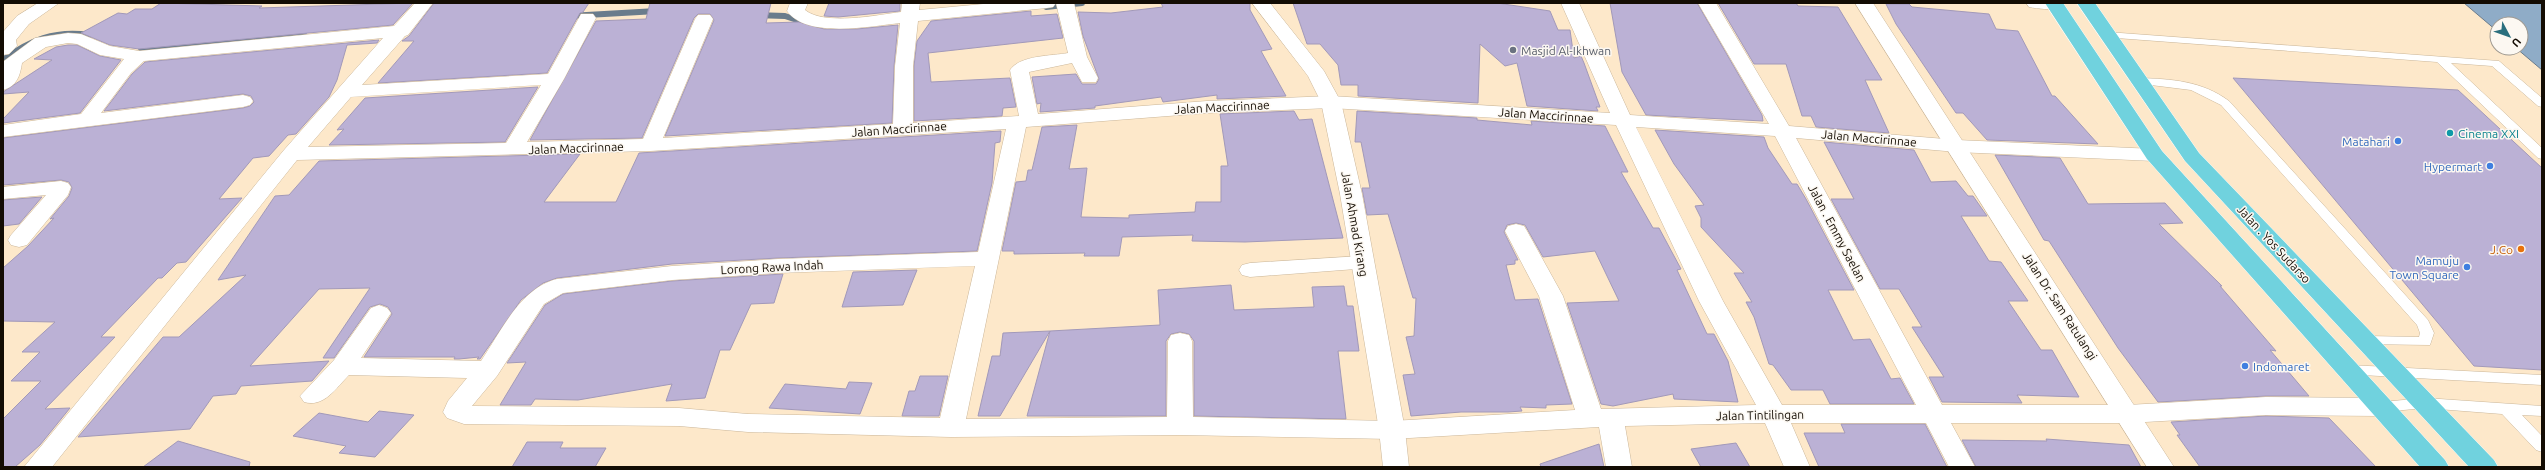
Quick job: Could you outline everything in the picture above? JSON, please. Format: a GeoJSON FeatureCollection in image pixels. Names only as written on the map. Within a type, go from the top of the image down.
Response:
{"type":"FeatureCollection","features":[{"type":"Feature","properties":{"kind":"highway"},"geometry":{"type":"LineString","coordinates":[[2048,3],[2154,155],[2436,467]]}},
{"type":"Feature","properties":{"kind":"highway","name":"Jalan . Yos Sudarso"},"geometry":{"type":"LineString","coordinates":[[2086,3],[2192,157],[2485,467]]}},
{"type":"Feature","properties":{"kind":"street"},"geometry":{"type":"LineString","coordinates":[[3,50],[8,46],[7,39],[23,20],[50,3]]}},
{"type":"Feature","properties":{"kind":"street"},"geometry":{"type":"LineString","coordinates":[[799,3],[796,11],[799,14],[820,22],[844,23],[909,15],[1047,3]]}},
{"type":"Feature","properties":{"kind":"street"},"geometry":{"type":"LineString","coordinates":[[1065,3],[1078,57],[1089,78]]}},
{"type":"Feature","properties":{"kind":"street","name":"Jalan Ahmad Kirang"},"geometry":{"type":"LineString","coordinates":[[1261,3],[1317,75],[1331,102],[1350,194],[1392,430],[1396,467]]}},
{"type":"Feature","properties":{"kind":"street"},"geometry":{"type":"LineString","coordinates":[[1570,3],[1623,120],[1711,301],[1774,414],[1797,467]]}},
{"type":"Feature","properties":{"kind":"street","name":"Jalan . Emmy Saelan"},"geometry":{"type":"LineString","coordinates":[[1707,3],[1783,132],[1962,467]]}},
{"type":"Feature","properties":{"kind":"street","name":"Jalan Dr. Sam Ratulangi"},"geometry":{"type":"LineString","coordinates":[[1864,3],[1957,146],[2161,467]]}},
{"type":"Feature","properties":{"kind":"street"},"geometry":{"type":"LineString","coordinates":[[903,128],[904,66],[909,15]]}},
{"type":"Feature","properties":{"kind":"street"},"geometry":{"type":"LineString","coordinates":[[3,84],[11,76],[13,61],[30,47],[48,40],[79,39],[106,51],[139,56],[413,17]]}},
{"type":"Feature","properties":{"kind":"street"},"geometry":{"type":"LineString","coordinates":[[37,467],[291,154],[413,17]]}},
{"type":"Feature","properties":{"kind":"street"},"geometry":{"type":"LineString","coordinates":[[512,150],[555,78],[586,18]]}},
{"type":"Feature","properties":{"kind":"street"},"geometry":{"type":"LineString","coordinates":[[650,145],[704,18]]}},
{"type":"Feature","properties":{"kind":"street"},"geometry":{"type":"LineString","coordinates":[[88,119],[87,116],[124,69],[139,56]]}},
{"type":"Feature","properties":{"kind":"street"},"geometry":{"type":"LineString","coordinates":[[950,428],[988,259],[1024,121],[1019,70],[1030,65],[1078,57]]}},
{"type":"Feature","properties":{"kind":"street"},"geometry":{"type":"LineString","coordinates":[[346,92],[555,78]]}},
{"type":"Feature","properties":{"kind":"street"},"geometry":{"type":"LineString","coordinates":[[3,131],[88,119],[243,101]]}},
{"type":"Feature","properties":{"kind":"street","name":"Jalan Maccirinnae"},"geometry":{"type":"LineString","coordinates":[[291,154],[512,150],[650,145],[1024,121],[1207,107],[1331,102],[1623,120],[1957,146],[2154,155]]}},
{"type":"Feature","properties":{"kind":"street"},"geometry":{"type":"LineString","coordinates":[[3,193],[61,187],[61,191],[19,240]]}},
{"type":"Feature","properties":{"kind":"street"},"geometry":{"type":"LineString","coordinates":[[1516,231],[1550,296],[1601,419],[1619,467]]}},
{"type":"Feature","properties":{"kind":"street","name":"Lorong Rawa Indah"},"geometry":{"type":"LineString","coordinates":[[488,370],[536,299],[557,286],[672,273],[763,267],[988,259]]}},
{"type":"Feature","properties":{"kind":"street"},"geometry":{"type":"LineString","coordinates":[[1250,270],[1362,263]]}},
{"type":"Feature","properties":{"kind":"street"},"geometry":{"type":"LineString","coordinates":[[313,396],[343,366],[379,313]]}},
{"type":"Feature","properties":{"kind":"street"},"geometry":{"type":"LineString","coordinates":[[1180,341],[1180,426]]}},
{"type":"Feature","properties":{"kind":"street"},"geometry":{"type":"LineString","coordinates":[[343,366],[488,370]]}},
{"type":"Feature","properties":{"kind":"street","name":"Jalan Tintilingan"},"geometry":{"type":"LineString","coordinates":[[488,370],[457,407],[456,412],[458,414],[503,417],[679,417],[748,423],[950,428],[1180,426],[1392,430],[1601,419],[1774,414],[2128,414],[2266,406],[2382,407]]}},
{"type":"Feature","properties":{"kind":"lane"},"geometry":{"type":"LineString","coordinates":[[2107,35],[2496,63],[2542,104]]}},
{"type":"Feature","properties":{"kind":"lane"},"geometry":{"type":"LineString","coordinates":[[2441,60],[2542,155]]}},
{"type":"Feature","properties":{"kind":"lane"},"geometry":{"type":"LineString","coordinates":[[2139,81],[2186,84],[2216,95],[2225,103],[2423,323],[2426,333],[2425,342],[2366,341]]}},
{"type":"Feature","properties":{"kind":"lane"},"geometry":{"type":"LineString","coordinates":[[2349,370],[2542,380]]}},
{"type":"Feature","properties":{"kind":"lane"},"geometry":{"type":"LineString","coordinates":[[2382,407],[2425,403],[2542,411]]}},
{"type":"Feature","properties":{"kind":"lane"},"geometry":{"type":"LineString","coordinates":[[2506,408],[2542,446]]}},
{"type":"Feature","properties":{"kind":"water"},"geometry":{"type":"Polygon","coordinates":[[[2464,3],[2542,3],[2542,70],[2525,56],[2529,56],[2529,16],[2489,16],[2489,24],[2464,3]]]}},
{"type":"Feature","properties":{"kind":"building"},"geometry":{"type":"Polygon","coordinates":[[[161,3],[262,6],[259,8],[413,3],[393,25],[139,49],[110,45],[81,33],[118,13],[127,14],[135,9],[152,9],[161,3]]]}},
{"type":"Feature","properties":{"kind":"building"},"geometry":{"type":"Polygon","coordinates":[[[434,3],[589,3],[583,12],[580,13],[547,73],[378,83],[414,41],[402,41],[409,36],[434,3]]]}},
{"type":"Feature","properties":{"kind":"building"},"geometry":{"type":"Polygon","coordinates":[[[650,3],[771,3],[766,23],[799,22],[824,29],[857,29],[898,25],[894,66],[892,123],[665,136],[714,20],[710,14],[698,14],[694,18],[642,138],[530,140],[596,21],[646,19],[650,3]]]}},
{"type":"Feature","properties":{"kind":"building"},"geometry":{"type":"Polygon","coordinates":[[[829,3],[900,3],[900,11],[838,17],[824,16],[829,3]]]}},
{"type":"Feature","properties":{"kind":"building"},"geometry":{"type":"Polygon","coordinates":[[[1161,3],[1250,3],[1250,10],[1272,49],[1261,51],[1286,96],[1217,99],[1217,95],[1163,102],[1161,97],[1095,106],[1095,108],[1040,112],[1041,103],[1037,104],[1032,77],[1076,74],[1082,84],[1096,84],[1099,79],[1083,36],[1078,12],[1111,13],[1163,7],[1161,3]]]}},
{"type":"Feature","properties":{"kind":"building"},"geometry":{"type":"Polygon","coordinates":[[[1293,3],[1497,3],[1550,11],[1558,30],[1570,30],[1574,58],[1581,56],[1600,107],[1596,107],[1598,111],[1527,106],[1517,63],[1505,66],[1480,44],[1478,103],[1358,96],[1358,85],[1341,85],[1338,65],[1320,44],[1307,44],[1293,3]]]}},
{"type":"Feature","properties":{"kind":"building"},"geometry":{"type":"Polygon","coordinates":[[[1610,3],[1697,3],[1762,115],[1763,121],[1646,115],[1622,72],[1610,3]]]}},
{"type":"Feature","properties":{"kind":"building"},"geometry":{"type":"Polygon","coordinates":[[[1718,3],[1796,3],[1798,6],[1838,7],[1882,80],[1865,80],[1889,133],[1816,127],[1811,116],[1802,116],[1786,64],[1754,64],[1718,3]]]}},
{"type":"Feature","properties":{"kind":"building"},"geometry":{"type":"Polygon","coordinates":[[[1886,4],[1909,4],[1912,7],[1989,14],[1996,29],[2018,31],[2052,96],[2055,96],[2098,144],[1987,140],[1963,113],[1956,113],[1896,24],[1886,4]]]}},
{"type":"Feature","properties":{"kind":"building"},"geometry":{"type":"Polygon","coordinates":[[[1031,11],[1031,16],[1057,14],[1063,38],[928,53],[931,82],[1010,78],[1016,107],[1003,108],[1002,116],[914,121],[914,66],[917,41],[931,21],[1031,11]]]}},
{"type":"Feature","properties":{"kind":"building"},"geometry":{"type":"Polygon","coordinates":[[[379,40],[377,43],[347,45],[337,80],[329,97],[296,134],[288,135],[269,156],[253,158],[219,199],[242,198],[186,262],[177,263],[162,278],[158,278],[101,337],[115,337],[45,409],[70,408],[40,445],[15,467],[3,467],[3,419],[41,381],[11,381],[40,352],[22,352],[55,322],[3,321],[3,268],[28,246],[54,218],[50,219],[69,196],[72,188],[69,182],[61,180],[3,185],[3,138],[243,108],[250,106],[254,102],[251,96],[243,94],[104,111],[132,74],[145,62],[379,40]]]}},
{"type":"Feature","properties":{"kind":"building"},"geometry":{"type":"Polygon","coordinates":[[[77,45],[100,56],[121,60],[80,113],[3,123],[3,119],[29,92],[3,94],[3,92],[52,60],[34,59],[56,47],[77,45]]]}},
{"type":"Feature","properties":{"kind":"building","name":"Mamuju Town Square"},"geometry":{"type":"Polygon","coordinates":[[[2233,78],[2458,90],[2542,168],[2542,370],[2474,366],[2233,78]]]}},
{"type":"Feature","properties":{"kind":"building"},"geometry":{"type":"Polygon","coordinates":[[[538,87],[505,142],[329,145],[344,129],[337,130],[365,98],[538,87]]]}},
{"type":"Feature","properties":{"kind":"building"},"geometry":{"type":"Polygon","coordinates":[[[1294,111],[1299,120],[1312,119],[1343,238],[1245,242],[1192,241],[1193,235],[1122,237],[1119,256],[1084,256],[1085,253],[1014,254],[1014,251],[1002,251],[1016,182],[1026,181],[1028,170],[1032,170],[1042,127],[1077,125],[1069,169],[1087,168],[1081,217],[1129,218],[1129,215],[1195,212],[1196,202],[1221,202],[1221,166],[1228,166],[1220,114],[1294,111]]]}},
{"type":"Feature","properties":{"kind":"building"},"geometry":{"type":"Polygon","coordinates":[[[1357,111],[1477,118],[1477,120],[1532,125],[1531,121],[1605,126],[1628,172],[1621,172],[1653,228],[1659,228],[1681,269],[1677,270],[1707,334],[1714,334],[1728,361],[1738,402],[1674,399],[1673,394],[1613,406],[1601,404],[1567,303],[1619,301],[1595,251],[1543,257],[1525,225],[1516,223],[1507,225],[1504,232],[1518,260],[1515,260],[1515,264],[1506,265],[1515,300],[1538,299],[1572,404],[1546,405],[1546,408],[1520,407],[1522,411],[1461,412],[1411,416],[1403,375],[1415,374],[1406,337],[1414,336],[1416,298],[1413,298],[1388,214],[1367,215],[1362,188],[1370,188],[1361,142],[1355,142],[1357,111]]]}},
{"type":"Feature","properties":{"kind":"building"},"geometry":{"type":"Polygon","coordinates":[[[1655,130],[1764,137],[1768,148],[1792,184],[1797,184],[1806,199],[1854,290],[1828,290],[1853,340],[1870,339],[1891,379],[1900,378],[1914,404],[1830,404],[1823,390],[1791,390],[1773,365],[1769,364],[1754,317],[1746,302],[1752,302],[1734,273],[1744,273],[1701,227],[1701,218],[1695,206],[1704,205],[1674,164],[1655,130]]]}},
{"type":"Feature","properties":{"kind":"building"},"geometry":{"type":"Polygon","coordinates":[[[1001,131],[1000,142],[995,143],[992,183],[977,251],[778,258],[672,264],[557,278],[543,283],[521,300],[480,359],[477,359],[479,357],[454,359],[455,357],[364,357],[392,314],[388,307],[380,304],[370,307],[334,358],[323,358],[370,288],[319,289],[250,366],[329,361],[312,381],[241,386],[236,394],[213,396],[190,429],[78,437],[163,337],[179,337],[246,275],[218,280],[275,196],[289,195],[319,161],[580,154],[544,202],[616,202],[639,153],[1001,131]]]}},
{"type":"Feature","properties":{"kind":"building"},"geometry":{"type":"Polygon","coordinates":[[[1824,142],[1914,150],[1931,182],[1956,181],[1968,196],[1973,196],[1987,216],[1961,216],[1989,261],[2001,262],[2028,301],[2008,301],[2041,350],[2052,350],[2079,397],[2017,395],[2022,403],[1942,402],[1929,377],[1944,377],[1912,327],[1922,327],[1899,289],[1880,289],[1831,199],[1854,199],[1824,142]]]}},
{"type":"Feature","properties":{"kind":"building"},"geometry":{"type":"Polygon","coordinates":[[[1995,155],[2060,158],[2088,204],[2165,203],[2183,223],[2159,224],[2222,286],[2220,286],[2276,351],[2270,350],[2309,396],[2266,396],[2158,402],[2118,348],[2049,241],[2044,240],[1995,155]]]}},
{"type":"Feature","properties":{"kind":"building"},"geometry":{"type":"Polygon","coordinates":[[[42,197],[19,224],[3,226],[3,200],[42,197]]]}},
{"type":"Feature","properties":{"kind":"building"},"geometry":{"type":"Polygon","coordinates":[[[917,270],[903,305],[842,307],[853,272],[917,270]]]}},
{"type":"Feature","properties":{"kind":"building"},"geometry":{"type":"Polygon","coordinates":[[[783,274],[774,303],[751,304],[730,350],[720,350],[705,398],[666,401],[672,384],[578,400],[535,399],[531,405],[500,405],[526,362],[507,363],[545,305],[563,294],[672,281],[783,274]]]}},
{"type":"Feature","properties":{"kind":"building"},"geometry":{"type":"Polygon","coordinates":[[[1231,285],[1234,310],[1314,307],[1312,287],[1344,286],[1347,306],[1353,306],[1359,351],[1338,351],[1346,419],[1194,416],[1194,341],[1189,334],[1180,332],[1171,334],[1166,341],[1166,416],[1027,416],[1050,331],[1160,325],[1158,290],[1231,285]]]}},
{"type":"Feature","properties":{"kind":"building"},"geometry":{"type":"Polygon","coordinates":[[[1050,331],[1000,416],[978,416],[992,356],[1000,356],[1003,333],[1050,331]]]}},
{"type":"Feature","properties":{"kind":"building"},"geometry":{"type":"Polygon","coordinates":[[[920,376],[948,376],[939,416],[902,416],[909,391],[915,391],[920,376]]]}},
{"type":"Feature","properties":{"kind":"building"},"geometry":{"type":"Polygon","coordinates":[[[849,382],[872,383],[860,414],[769,408],[785,384],[846,389],[849,382]]]}},
{"type":"Feature","properties":{"kind":"building"},"geometry":{"type":"Polygon","coordinates":[[[379,411],[414,415],[375,457],[339,453],[346,446],[293,436],[319,413],[368,422],[379,411]]]}},
{"type":"Feature","properties":{"kind":"building"},"geometry":{"type":"Polygon","coordinates":[[[2266,416],[2329,418],[2376,467],[2200,467],[2177,435],[2180,435],[2171,422],[2266,416]]]}},
{"type":"Feature","properties":{"kind":"building"},"geometry":{"type":"Polygon","coordinates":[[[1841,424],[1925,424],[1947,467],[1819,467],[1804,433],[1845,433],[1841,424]]]}},
{"type":"Feature","properties":{"kind":"building"},"geometry":{"type":"Polygon","coordinates":[[[2046,439],[2129,445],[2141,467],[1976,467],[1962,440],[2047,441],[2046,439]]]}},
{"type":"Feature","properties":{"kind":"building"},"geometry":{"type":"Polygon","coordinates":[[[178,441],[250,462],[249,467],[143,467],[178,441]]]}},
{"type":"Feature","properties":{"kind":"building"},"geometry":{"type":"Polygon","coordinates":[[[527,442],[563,442],[560,448],[606,448],[595,467],[512,467],[527,442]]]}},
{"type":"Feature","properties":{"kind":"building"},"geometry":{"type":"Polygon","coordinates":[[[1736,443],[1750,467],[1701,467],[1691,449],[1736,443]]]}},
{"type":"Feature","properties":{"kind":"building"},"geometry":{"type":"Polygon","coordinates":[[[1599,444],[1604,467],[1541,467],[1540,464],[1599,444]]]}},
{"type":"Feature","properties":{"kind":"waterway"},"geometry":{"type":"LineString","coordinates":[[1046,7],[1082,3]]}},
{"type":"Feature","properties":{"kind":"waterway"},"geometry":{"type":"LineString","coordinates":[[569,16],[657,11]]}},
{"type":"Feature","properties":{"kind":"waterway"},"geometry":{"type":"LineString","coordinates":[[758,15],[785,16],[812,25]]}},
{"type":"Feature","properties":{"kind":"waterway"},"geometry":{"type":"LineString","coordinates":[[3,60],[23,47],[43,38],[65,34],[89,35]]}},
{"type":"Feature","properties":{"kind":"waterway"},"geometry":{"type":"LineString","coordinates":[[141,48],[304,35]]}},
{"type":"Feature","properties":{"kind":"place","name":"Masjid Al-Ikhwan"},"geometry":{"type":"Point","coordinates":[1513,50]}},
{"type":"Feature","properties":{"kind":"place","name":"Cinema XXI"},"geometry":{"type":"Point","coordinates":[2450,133]}},
{"type":"Feature","properties":{"kind":"place","name":"Matahari"},"geometry":{"type":"Point","coordinates":[2398,141]}},
{"type":"Feature","properties":{"kind":"place","name":"Hypermart"},"geometry":{"type":"Point","coordinates":[2490,166]}},
{"type":"Feature","properties":{"kind":"place","name":"J.Co"},"geometry":{"type":"Point","coordinates":[2521,249]}},
{"type":"Feature","properties":{"kind":"place","name":"Mamuju Town Square"},"geometry":{"type":"Point","coordinates":[2467,267]}},
{"type":"Feature","properties":{"kind":"place","name":"Indomaret"},"geometry":{"type":"Point","coordinates":[2245,366]}}]}
